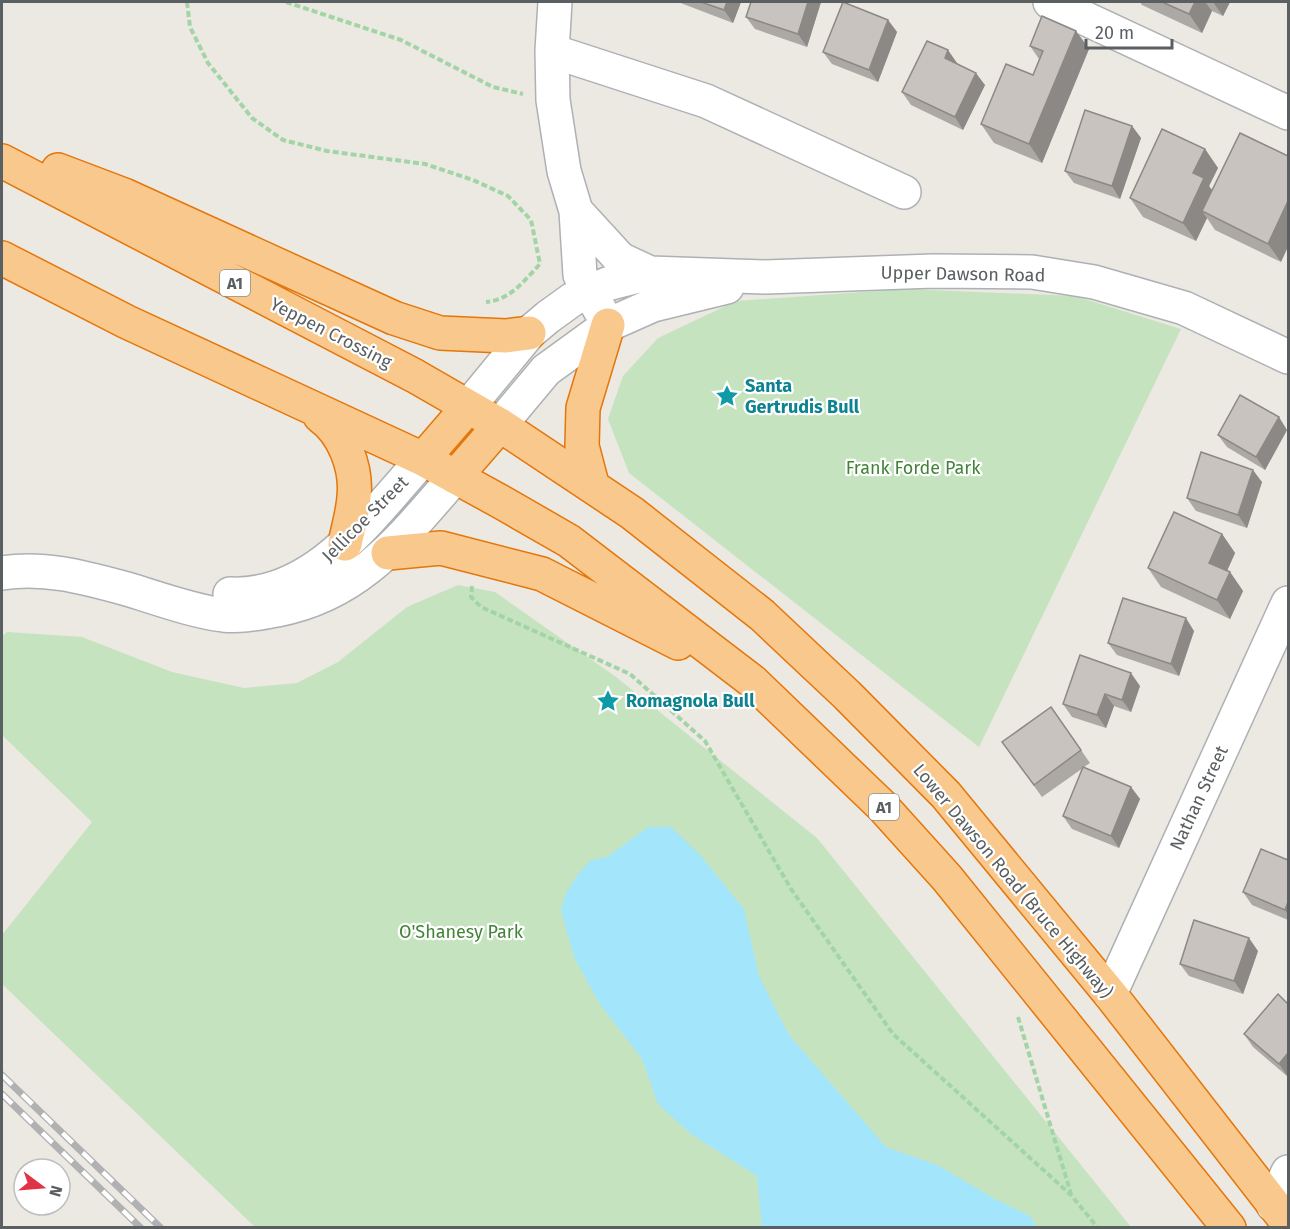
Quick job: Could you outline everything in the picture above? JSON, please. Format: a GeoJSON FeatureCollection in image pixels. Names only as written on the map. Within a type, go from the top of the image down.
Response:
{"type":"FeatureCollection","features":[{"type":"Feature","properties":{"kind":"highway"},"geometry":{"type":"LineString","coordinates":[[2,155],[55,169],[124,195],[373,308],[440,333],[506,336],[529,333]]}},
{"type":"Feature","properties":{"kind":"highway","name":"Yeppen Crossing"},"geometry":{"type":"LineString","coordinates":[[2,161],[468,407]]}},
{"type":"Feature","properties":{"kind":"highway","name":"A1"},"geometry":{"type":"LineString","coordinates":[[2,258],[127,322],[423,459],[569,541],[752,681],[882,806],[940,870],[1229,1227]]}},
{"type":"Feature","properties":{"kind":"highway"},"geometry":{"type":"LineString","coordinates":[[592,484],[582,446],[583,408],[608,325]]}},
{"type":"Feature","properties":{"kind":"highway"},"geometry":{"type":"LineString","coordinates":[[308,407],[327,421],[347,448],[355,495],[345,544]]}},
{"type":"Feature","properties":{"kind":"highway"},"geometry":{"type":"LineString","coordinates":[[423,459],[468,407]]}},
{"type":"Feature","properties":{"kind":"highway","name":"Lower Dawson Road (Bruce Highway)"},"geometry":{"type":"LineString","coordinates":[[468,407],[592,484],[762,615],[847,695],[946,795],[1110,994],[1281,1214]]}},
{"type":"Feature","properties":{"kind":"highway"},"geometry":{"type":"LineString","coordinates":[[455,477],[500,425]]}},
{"type":"Feature","properties":{"kind":"highway"},"geometry":{"type":"LineString","coordinates":[[388,553],[441,548],[542,574],[752,681]]}},
{"type":"Feature","properties":{"kind":"street"},"geometry":{"type":"LineString","coordinates":[[555,2],[552,51],[553,100],[564,171],[576,211],[580,275],[608,325]]}},
{"type":"Feature","properties":{"kind":"street"},"geometry":{"type":"LineString","coordinates":[[1050,2],[1288,113]]}},
{"type":"Feature","properties":{"kind":"street"},"geometry":{"type":"LineString","coordinates":[[552,51],[706,100],[904,192]]}},
{"type":"Feature","properties":{"kind":"street"},"geometry":{"type":"LineString","coordinates":[[576,211],[620,259],[650,273]]}},
{"type":"Feature","properties":{"kind":"street","name":"Upper Dawson Road"},"geometry":{"type":"LineString","coordinates":[[468,407],[529,333],[573,299],[607,284],[650,273],[766,277],[933,271],[1032,272],[1094,282],[1184,308],[1288,357]]}},
{"type":"Feature","properties":{"kind":"street","name":"Upper Dawson Road"},"geometry":{"type":"LineString","coordinates":[[500,425],[546,370],[608,325],[653,305],[766,277]]}},
{"type":"Feature","properties":{"kind":"street","name":"Jellicoe Street"},"geometry":{"type":"LineString","coordinates":[[126,589],[242,594],[301,576],[328,560],[345,544],[423,459]]}},
{"type":"Feature","properties":{"kind":"street","name":"Jellicoe Street"},"geometry":{"type":"LineString","coordinates":[[2,573],[46,571],[86,577],[222,615],[250,615],[299,606],[351,583],[388,553],[455,477]]}},
{"type":"Feature","properties":{"kind":"street","name":"Nathan Street"},"geometry":{"type":"LineString","coordinates":[[1110,994],[1288,603]]}},
{"type":"Feature","properties":{"kind":"street"},"geometry":{"type":"LineString","coordinates":[[1281,1214],[1288,1172]]}},
{"type":"Feature","properties":{"kind":"path"},"geometry":{"type":"LineString","coordinates":[[188,2],[190,27],[208,63],[252,118],[283,140],[327,151],[425,164],[473,180],[508,196],[531,220],[540,264],[512,293],[497,301],[476,303]]}},
{"type":"Feature","properties":{"kind":"path"},"geometry":{"type":"LineString","coordinates":[[286,2],[401,40],[493,87],[553,100]]}},
{"type":"Feature","properties":{"kind":"path"},"geometry":{"type":"LineString","coordinates":[[472,576],[471,597],[481,607],[630,674],[705,741],[791,889],[893,1034],[1071,1195],[1098,1227]]}},
{"type":"Feature","properties":{"kind":"path"},"geometry":{"type":"LineString","coordinates":[[1017,1011],[1071,1195]]}},
{"type":"Feature","properties":{"kind":"green space","name":"Frank Forde Park"},"geometry":{"type":"Polygon","coordinates":[[[906,289],[1075,296],[1181,329],[979,747],[629,473],[608,419],[623,376],[658,338],[736,301],[906,289]]]}},
{"type":"Feature","properties":{"kind":"green space","name":"O'Shanesy Park"},"geometry":{"type":"Polygon","coordinates":[[[458,585],[495,592],[616,677],[817,838],[1131,1227],[255,1227],[2,984],[2,935],[92,822],[2,735],[2,636],[7,632],[82,637],[172,672],[244,688],[297,683],[338,662],[407,607],[458,585]]]}},
{"type":"Feature","properties":{"kind":"water"},"geometry":{"type":"Polygon","coordinates":[[[648,827],[671,827],[701,856],[744,909],[759,976],[789,1035],[886,1147],[937,1165],[995,1199],[1030,1216],[1037,1227],[762,1227],[757,1176],[691,1134],[658,1104],[642,1059],[599,1003],[575,959],[567,933],[561,910],[565,895],[578,874],[591,860],[607,857],[648,827]]]}},
{"type":"Feature","properties":{"kind":"building"},"geometry":{"type":"Polygon","coordinates":[[[701,2],[727,2],[724,10],[701,2]]]}},
{"type":"Feature","properties":{"kind":"building"},"geometry":{"type":"Polygon","coordinates":[[[751,2],[808,2],[798,34],[746,17],[751,2]]]}},
{"type":"Feature","properties":{"kind":"building"},"geometry":{"type":"Polygon","coordinates":[[[843,2],[888,20],[869,70],[823,52],[843,2]]]}},
{"type":"Feature","properties":{"kind":"building"},"geometry":{"type":"Polygon","coordinates":[[[1162,2],[1195,2],[1189,14],[1162,2]]]}},
{"type":"Feature","properties":{"kind":"building"},"geometry":{"type":"Polygon","coordinates":[[[1042,16],[1076,31],[1029,144],[981,124],[1006,64],[1033,75],[1043,51],[1030,46],[1042,16]]]}},
{"type":"Feature","properties":{"kind":"building"},"geometry":{"type":"Polygon","coordinates":[[[927,41],[948,50],[945,58],[976,73],[955,117],[902,92],[927,41]]]}},
{"type":"Feature","properties":{"kind":"building"},"geometry":{"type":"Polygon","coordinates":[[[1085,110],[1132,126],[1112,186],[1065,171],[1085,110]]]}},
{"type":"Feature","properties":{"kind":"building"},"geometry":{"type":"Polygon","coordinates":[[[1162,129],[1205,149],[1193,173],[1204,178],[1183,223],[1130,198],[1162,129]]]}},
{"type":"Feature","properties":{"kind":"building"},"geometry":{"type":"Polygon","coordinates":[[[1240,133],[1288,156],[1288,201],[1268,244],[1202,211],[1240,133]]]}},
{"type":"Feature","properties":{"kind":"building"},"geometry":{"type":"Polygon","coordinates":[[[1240,395],[1279,417],[1256,457],[1218,435],[1240,395]]]}},
{"type":"Feature","properties":{"kind":"building"},"geometry":{"type":"Polygon","coordinates":[[[1201,452],[1253,470],[1238,515],[1187,498],[1201,452]]]}},
{"type":"Feature","properties":{"kind":"building"},"geometry":{"type":"Polygon","coordinates":[[[1174,512],[1222,534],[1209,563],[1230,572],[1217,600],[1148,568],[1174,512]]]}},
{"type":"Feature","properties":{"kind":"building"},"geometry":{"type":"Polygon","coordinates":[[[1123,598],[1186,618],[1171,664],[1108,643],[1123,598]]]}},
{"type":"Feature","properties":{"kind":"building"},"geometry":{"type":"Polygon","coordinates":[[[1080,655],[1131,673],[1122,700],[1105,694],[1097,715],[1063,704],[1080,655]]]}},
{"type":"Feature","properties":{"kind":"building"},"geometry":{"type":"Polygon","coordinates":[[[1051,707],[1081,750],[1034,785],[1002,742],[1051,707]]]}},
{"type":"Feature","properties":{"kind":"building"},"geometry":{"type":"Polygon","coordinates":[[[1083,767],[1131,787],[1111,836],[1063,816],[1083,767]]]}},
{"type":"Feature","properties":{"kind":"building"},"geometry":{"type":"Polygon","coordinates":[[[1261,849],[1288,860],[1288,902],[1285,910],[1243,892],[1261,849]]]}},
{"type":"Feature","properties":{"kind":"building"},"geometry":{"type":"Polygon","coordinates":[[[1194,920],[1249,938],[1234,981],[1180,964],[1194,920]]]}},
{"type":"Feature","properties":{"kind":"building"},"geometry":{"type":"Polygon","coordinates":[[[1278,994],[1288,1004],[1288,1053],[1279,1064],[1244,1034],[1278,994]]]}},
{"type":"Feature","properties":{"kind":"railway"},"geometry":{"type":"LineString","coordinates":[[2,1075],[161,1228]]}},
{"type":"Feature","properties":{"kind":"railway"},"geometry":{"type":"LineString","coordinates":[[2,1094],[141,1228]]}},
{"type":"Feature","properties":{"kind":"place","name":"Santa Gertrudis Bull"},"geometry":{"type":"Point","coordinates":[727,396]}},
{"type":"Feature","properties":{"kind":"place","name":"Romagnola Bull"},"geometry":{"type":"Point","coordinates":[608,701]}}]}
